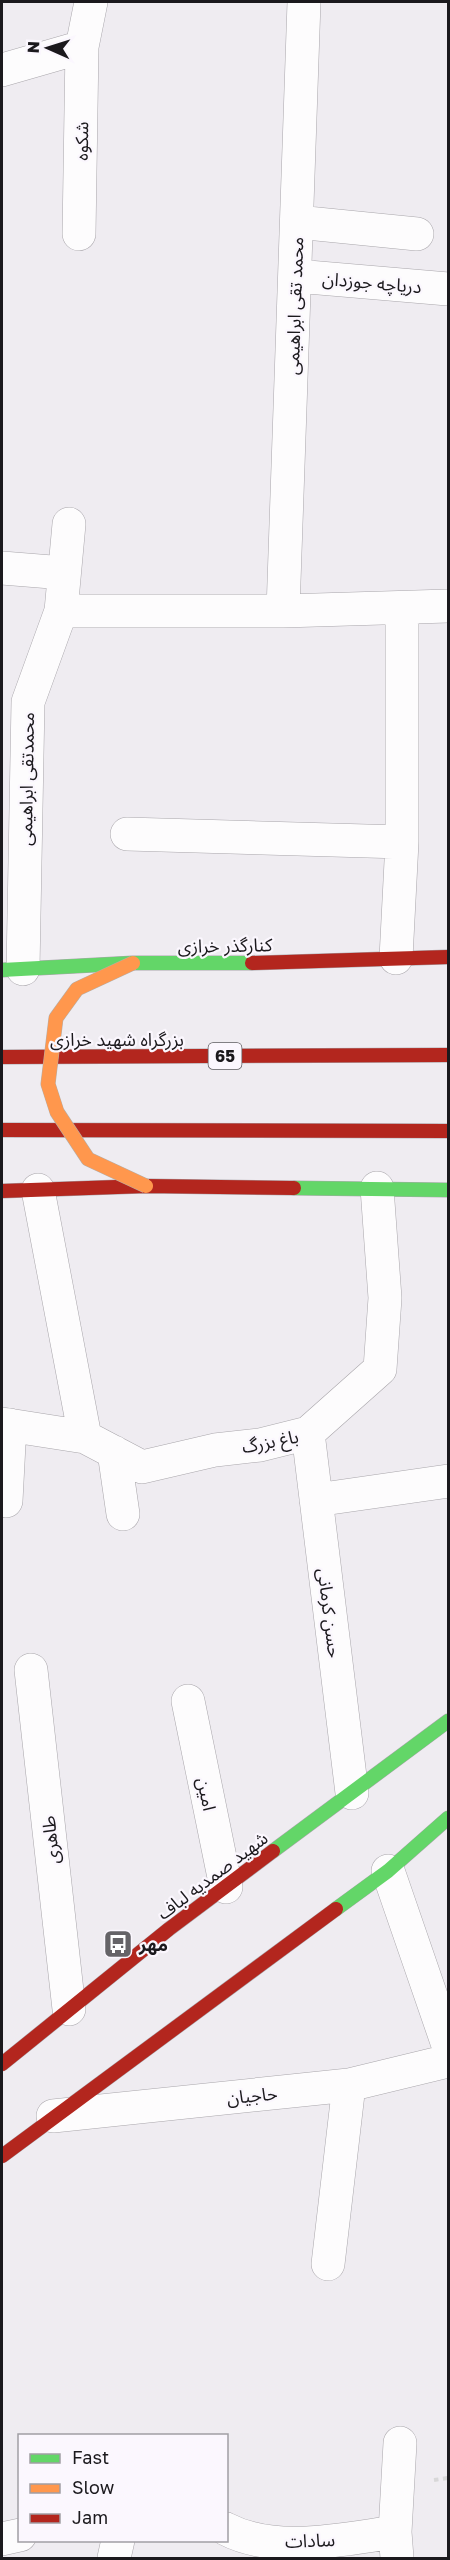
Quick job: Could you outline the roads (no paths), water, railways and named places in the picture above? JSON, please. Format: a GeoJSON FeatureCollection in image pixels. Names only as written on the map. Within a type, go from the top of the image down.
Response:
{"type":"FeatureCollection","features":[{"type":"Feature","properties":{"kind":"main road","name":"کنارگذر خرازی"},"geometry":{"type":"LineString","coordinates":[[12,969],[133,963],[215,964],[448,957]]}},
{"type":"Feature","properties":{"kind":"main road"},"geometry":{"type":"LineString","coordinates":[[133,963],[77,989],[56,1018],[48,1084],[57,1112],[88,1159],[146,1186]]}},
{"type":"Feature","properties":{"kind":"main road","name":"بزرگراه شهید خرازی"},"geometry":{"type":"LineString","coordinates":[[2,1057],[448,1055]]}},
{"type":"Feature","properties":{"kind":"main road"},"geometry":{"type":"LineString","coordinates":[[2,1130],[448,1131]]}},
{"type":"Feature","properties":{"kind":"main road"},"geometry":{"type":"LineString","coordinates":[[2,1191],[146,1186],[448,1190]]}},
{"type":"Feature","properties":{"kind":"main road","name":"شهید صمدیه لباف"},"geometry":{"type":"LineString","coordinates":[[2,2064],[226,1887],[448,1721]]}},
{"type":"Feature","properties":{"kind":"main road"},"geometry":{"type":"LineString","coordinates":[[2,2156],[388,1870],[448,1818]]}},
{"type":"Feature","properties":{"kind":"street","name":"شکوه"},"geometry":{"type":"LineString","coordinates":[[79,234],[82,47],[91,2]]}},
{"type":"Feature","properties":{"kind":"street","name":"محمد تقی ابراهیمی"},"geometry":{"type":"LineString","coordinates":[[283,611],[304,2]]}},
{"type":"Feature","properties":{"kind":"street"},"geometry":{"type":"LineString","coordinates":[[2,70],[82,47]]}},
{"type":"Feature","properties":{"kind":"street"},"geometry":{"type":"LineString","coordinates":[[297,222],[417,234]]}},
{"type":"Feature","properties":{"kind":"street","name":"دریاچه جوزدان"},"geometry":{"type":"LineString","coordinates":[[296,276],[448,289]]}},
{"type":"Feature","properties":{"kind":"street","name":"محمدتقی ابراهیمی"},"geometry":{"type":"LineString","coordinates":[[12,969],[15,702],[62,611],[69,524]]}},
{"type":"Feature","properties":{"kind":"street"},"geometry":{"type":"LineString","coordinates":[[2,568],[64,573]]}},
{"type":"Feature","properties":{"kind":"street"},"geometry":{"type":"LineString","coordinates":[[62,611],[283,611],[448,606]]}},
{"type":"Feature","properties":{"kind":"street"},"geometry":{"type":"LineString","coordinates":[[396,958],[402,842],[402,609]]}},
{"type":"Feature","properties":{"kind":"street"},"geometry":{"type":"LineString","coordinates":[[127,834],[402,842]]}},
{"type":"Feature","properties":{"kind":"street","name":"باغ بزرگ"},"geometry":{"type":"LineString","coordinates":[[6,1424],[85,1437],[142,1467],[215,1450],[260,1445],[308,1433],[380,1369],[386,1298],[377,1188]]}},
{"type":"Feature","properties":{"kind":"street"},"geometry":{"type":"LineString","coordinates":[[38,1190],[85,1437]]}},
{"type":"Feature","properties":{"kind":"street"},"geometry":{"type":"LineString","coordinates":[[6,1424],[6,1501]]}},
{"type":"Feature","properties":{"kind":"street","name":"حسن کرمانی"},"geometry":{"type":"LineString","coordinates":[[308,1433],[352,1793]]}},
{"type":"Feature","properties":{"kind":"street"},"geometry":{"type":"LineString","coordinates":[[114,1452],[123,1514]]}},
{"type":"Feature","properties":{"kind":"street"},"geometry":{"type":"LineString","coordinates":[[316,1500],[448,1481]]}},
{"type":"Feature","properties":{"kind":"street","name":"طاهری"},"geometry":{"type":"LineString","coordinates":[[31,1670],[69,2009]]}},
{"type":"Feature","properties":{"kind":"street","name":"امین"},"geometry":{"type":"LineString","coordinates":[[188,1701],[226,1887]]}},
{"type":"Feature","properties":{"kind":"street"},"geometry":{"type":"LineString","coordinates":[[388,1870],[448,2044]]}},
{"type":"Feature","properties":{"kind":"street","name":"حاجیان"},"geometry":{"type":"LineString","coordinates":[[53,2116],[349,2085],[448,2061]]}},
{"type":"Feature","properties":{"kind":"street"},"geometry":{"type":"LineString","coordinates":[[328,2264],[349,2085]]}},
{"type":"Feature","properties":{"kind":"street"},"geometry":{"type":"LineString","coordinates":[[396,2545],[400,2443]]}},
{"type":"Feature","properties":{"kind":"street","name":"سادات"},"geometry":{"type":"LineString","coordinates":[[228,2530],[240,2536],[285,2543],[396,2545]]}},
{"type":"Feature","properties":{"kind":"street"},"geometry":{"type":"LineString","coordinates":[[2,2538],[18,2535]]}},
{"type":"Feature","properties":{"kind":"street"},"geometry":{"type":"LineString","coordinates":[[114,2559],[118,2542]]}},
{"type":"Feature","properties":{"kind":"place","name":"مهر"},"geometry":{"type":"Point","coordinates":[118,1944]}}]}
